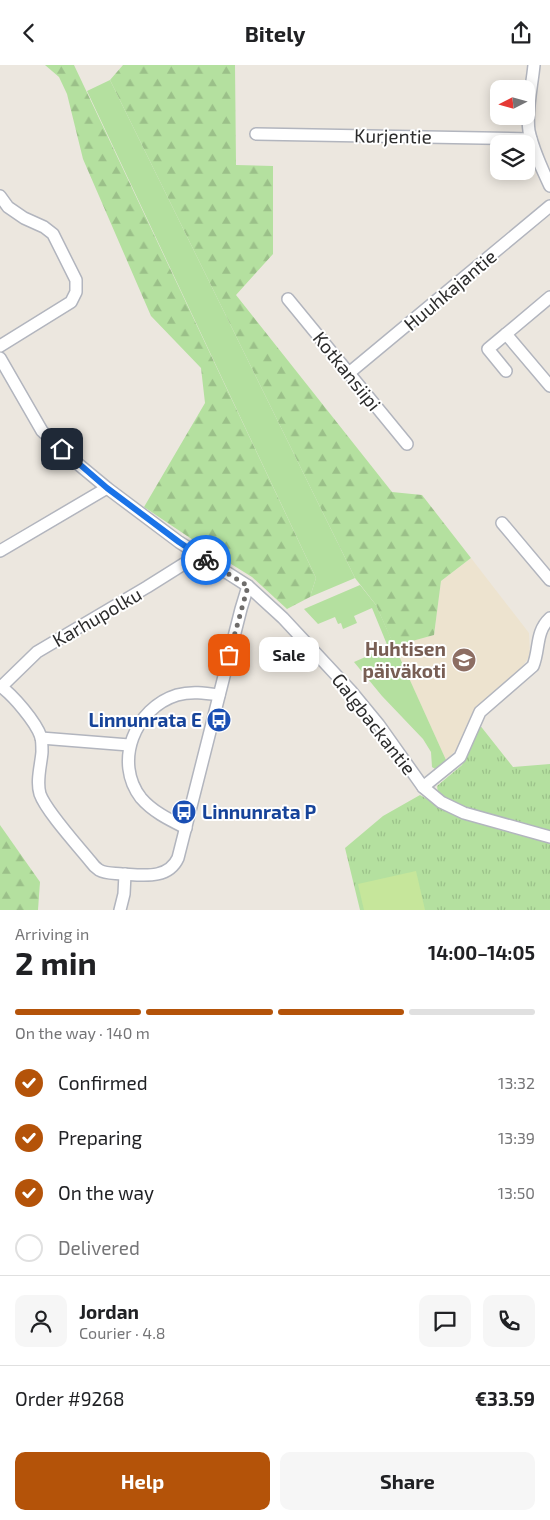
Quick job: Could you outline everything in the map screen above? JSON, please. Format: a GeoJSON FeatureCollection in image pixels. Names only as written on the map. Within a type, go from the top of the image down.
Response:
{"type":"FeatureCollection","features":[{"type":"Feature","properties":{"kind":"street"},"geometry":{"type":"LineString","coordinates":[[531,135],[529,120],[534,65]]}},
{"type":"Feature","properties":{"kind":"street","name":"Kurjentie"},"geometry":{"type":"LineString","coordinates":[[256,134],[490,138]]}},
{"type":"Feature","properties":{"kind":"street"},"geometry":{"type":"LineString","coordinates":[[535,149],[550,186]]}},
{"type":"Feature","properties":{"kind":"street"},"geometry":{"type":"LineString","coordinates":[[0,196],[8,207],[53,234],[76,280],[76,291],[71,302],[0,346]]}},
{"type":"Feature","properties":{"kind":"street","name":"Huuhkajantie"},"geometry":{"type":"LineString","coordinates":[[349,373],[550,205]]}},
{"type":"Feature","properties":{"kind":"street"},"geometry":{"type":"LineString","coordinates":[[506,371],[488,349],[550,297]]}},
{"type":"Feature","properties":{"kind":"street","name":"Kotkansiipi"},"geometry":{"type":"LineString","coordinates":[[288,299],[407,444]]}},
{"type":"Feature","properties":{"kind":"street"},"geometry":{"type":"LineString","coordinates":[[506,335],[550,386]]}},
{"type":"Feature","properties":{"kind":"street","name":"Galgbackantie"},"geometry":{"type":"LineString","coordinates":[[0,358],[42,431],[107,488],[198,555],[248,586],[284,619],[351,691],[379,725],[423,787],[441,802],[464,813],[550,837]]}},
{"type":"Feature","properties":{"kind":"street"},"geometry":{"type":"LineString","coordinates":[[0,551],[107,488]]}},
{"type":"Feature","properties":{"kind":"street"},"geometry":{"type":"LineString","coordinates":[[502,523],[550,580]]}},
{"type":"Feature","properties":{"kind":"street","name":"Karhupolku"},"geometry":{"type":"LineString","coordinates":[[0,687],[37,652],[132,597],[198,555]]}},
{"type":"Feature","properties":{"kind":"street"},"geometry":{"type":"LineString","coordinates":[[0,687],[9,694],[31,720],[41,738],[42,750],[39,785],[43,801],[98,869],[107,873],[156,875],[171,868],[178,858],[248,586]]}},
{"type":"Feature","properties":{"kind":"street"},"geometry":{"type":"LineString","coordinates":[[423,787],[460,757],[480,712],[533,666],[539,634],[543,625],[550,618]]}},
{"type":"Feature","properties":{"kind":"street"},"geometry":{"type":"LineString","coordinates":[[186,827],[160,815],[142,798],[134,786],[130,772],[129,745],[141,722],[157,705],[166,699],[177,695],[200,692],[219,695]]}},
{"type":"Feature","properties":{"kind":"street"},"geometry":{"type":"LineString","coordinates":[[41,738],[129,745]]}},
{"type":"Feature","properties":{"kind":"street"},"geometry":{"type":"LineString","coordinates":[[120,910],[124,894],[124,874]]}},
{"type":"Feature","properties":{"kind":"shaded area","name":"Huhtisen päiväkoti"},"geometry":{"type":"Polygon","coordinates":[[[471,558],[529,633],[530,656],[521,668],[480,704],[471,715],[459,747],[446,760],[394,646],[434,635],[441,581],[471,558]]]}},
{"type":"Feature","properties":{"kind":"green space"},"geometry":{"type":"Polygon","coordinates":[[[45,65],[74,65],[316,578],[310,597],[287,609],[252,577],[144,507],[205,403],[201,368],[151,316],[83,159],[67,94],[59,77],[45,65]]]}},
{"type":"Feature","properties":{"kind":"green space"},"geometry":{"type":"Polygon","coordinates":[[[123,65],[235,65],[236,165],[273,166],[273,254],[236,295],[392,492],[422,495],[471,558],[441,581],[434,635],[394,646],[376,605],[355,578],[110,80],[123,65]]]}},
{"type":"Feature","properties":{"kind":"green space"},"geometry":{"type":"Polygon","coordinates":[[[110,80],[355,578],[310,597],[316,578],[87,91],[110,80]]]}},
{"type":"Feature","properties":{"kind":"green space"},"geometry":{"type":"Polygon","coordinates":[[[360,585],[376,605],[446,760],[435,769],[432,767],[431,752],[423,739],[382,696],[354,662],[388,647],[372,608],[354,616],[357,623],[343,629],[341,623],[338,624],[335,617],[318,624],[304,609],[360,585]]]}},
{"type":"Feature","properties":{"kind":"green space"},"geometry":{"type":"Polygon","coordinates":[[[479,724],[513,767],[550,764],[550,833],[477,813],[450,801],[438,793],[437,786],[462,765],[471,748],[479,724]]]}},
{"type":"Feature","properties":{"kind":"green space"},"geometry":{"type":"Polygon","coordinates":[[[420,795],[467,818],[500,830],[550,843],[550,910],[360,910],[345,848],[383,816],[420,795]]]}},
{"type":"Feature","properties":{"kind":"green space"},"geometry":{"type":"Polygon","coordinates":[[[0,825],[40,882],[38,910],[0,910],[0,825]]]}},
{"type":"Feature","properties":{"kind":"green space"},"geometry":{"type":"Polygon","coordinates":[[[416,871],[425,910],[364,910],[358,884],[416,871]]]}},
{"type":"Feature","properties":{"kind":"way so far"},"geometry":{"type":"LineString","coordinates":[[206,560],[248,586],[229,655]]}},
{"type":"Feature","properties":{"kind":"place","name":"Sale"},"geometry":{"type":"Point","coordinates":[229,655]}},
{"type":"Feature","properties":{"kind":"place","name":"Huhtisen päiväkoti"},"geometry":{"type":"Point","coordinates":[464,660]}},
{"type":"Feature","properties":{"kind":"place","name":"Linnunrata E"},"geometry":{"type":"Point","coordinates":[219,720]}},
{"type":"Feature","properties":{"kind":"place","name":"Linnunrata P"},"geometry":{"type":"Point","coordinates":[184,812]}},
{"type":"Feature","properties":{"kind":"route"},"geometry":{"type":"LineString","coordinates":[[62,449],[107,488],[206,560]]}}]}
